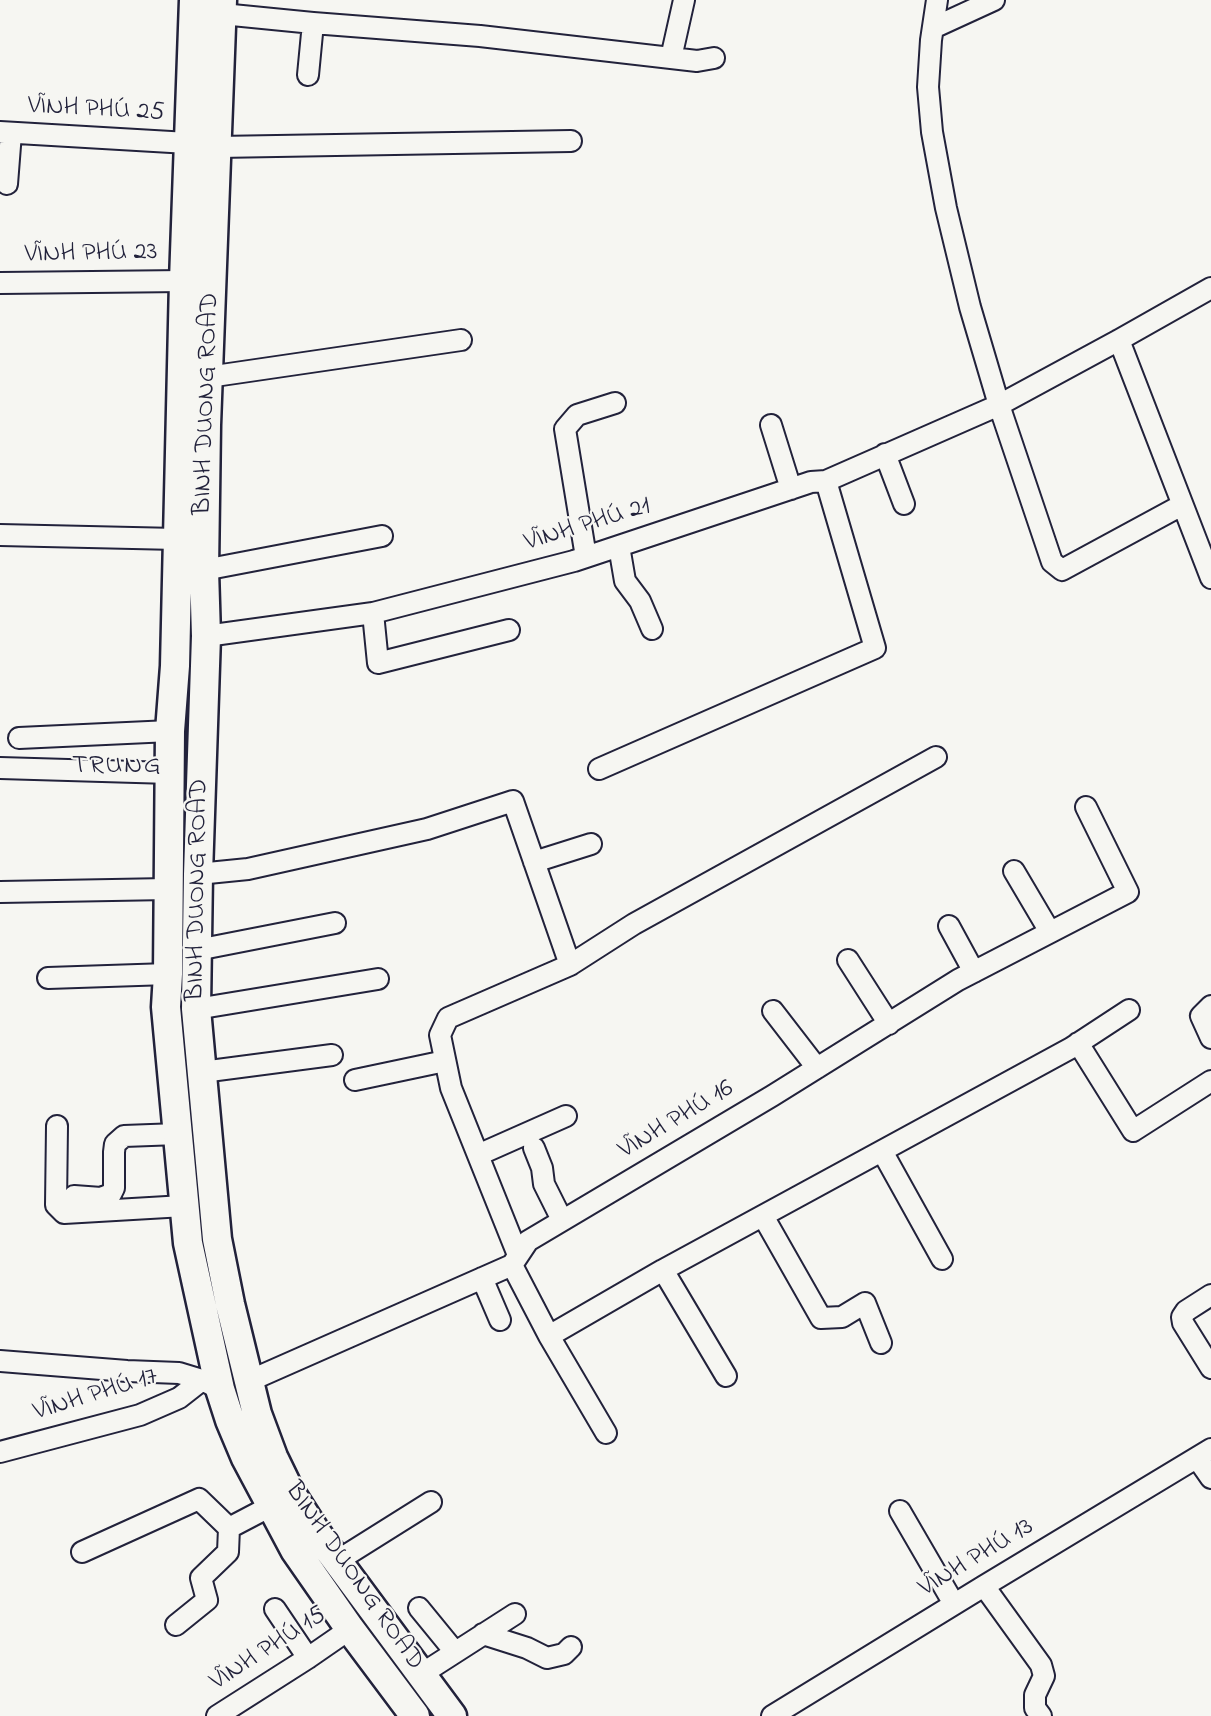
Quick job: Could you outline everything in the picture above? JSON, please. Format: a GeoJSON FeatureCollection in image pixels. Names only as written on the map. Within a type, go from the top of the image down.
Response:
{"type":"FeatureCollection","features":[{"type":"Feature","properties":{"kind":"highway","name":"BINH DUONG ROAD"},"geometry":{"type":"LineString","coordinates":[[194,0],[184,281],[176,639],[170,731],[166,1006],[188,1243],[211,1384],[246,1458],[295,1550],[415,1716]]}},
{"type":"Feature","properties":{"kind":"highway","name":"BINH DUONG ROAD"},"geometry":{"type":"LineString","coordinates":[[222,7],[208,377],[204,570],[206,636],[196,1009],[217,1239],[230,1304],[257,1414],[273,1457],[290,1492],[315,1531],[452,1716]]}},
{"type":"Feature","properties":{"kind":"highway"},"geometry":{"type":"LineString","coordinates":[[176,639],[206,636]]}},
{"type":"Feature","properties":{"kind":"street"},"geometry":{"type":"LineString","coordinates":[[671,58],[684,0]]}},
{"type":"Feature","properties":{"kind":"street"},"geometry":{"type":"LineString","coordinates":[[937,0],[928,87],[932,132],[946,208],[970,307],[999,405],[1052,562],[1062,570],[1182,505]]}},
{"type":"Feature","properties":{"kind":"street"},"geometry":{"type":"LineString","coordinates":[[933,28],[994,0]]}},
{"type":"Feature","properties":{"kind":"street"},"geometry":{"type":"LineString","coordinates":[[222,7],[313,23],[480,36],[697,61],[714,58]]}},
{"type":"Feature","properties":{"kind":"street"},"geometry":{"type":"LineString","coordinates":[[308,75],[313,23]]}},
{"type":"Feature","properties":{"kind":"street","name":"VĨNH PHÚ 25"},"geometry":{"type":"LineString","coordinates":[[5,133],[189,143]]}},
{"type":"Feature","properties":{"kind":"street"},"geometry":{"type":"LineString","coordinates":[[5,133],[7,184]]}},
{"type":"Feature","properties":{"kind":"street"},"geometry":{"type":"LineString","coordinates":[[218,147],[571,141]]}},
{"type":"Feature","properties":{"kind":"street","name":"VĨNH PHÚ 23"},"geometry":{"type":"LineString","coordinates":[[0,283],[184,281]]}},
{"type":"Feature","properties":{"kind":"street","name":"VĨNH PHÚ 21"},"geometry":{"type":"LineString","coordinates":[[206,636],[373,613],[586,557],[811,482],[826,481],[999,405],[1211,288]]}},
{"type":"Feature","properties":{"kind":"street"},"geometry":{"type":"LineString","coordinates":[[208,377],[461,340]]}},
{"type":"Feature","properties":{"kind":"street"},"geometry":{"type":"LineString","coordinates":[[1119,340],[1211,578]]}},
{"type":"Feature","properties":{"kind":"street"},"geometry":{"type":"LineString","coordinates":[[586,557],[565,429],[577,415],[615,403]]}},
{"type":"Feature","properties":{"kind":"street"},"geometry":{"type":"LineString","coordinates":[[771,424],[791,489]]}},
{"type":"Feature","properties":{"kind":"street"},"geometry":{"type":"LineString","coordinates":[[885,454],[904,504]]}},
{"type":"Feature","properties":{"kind":"street"},"geometry":{"type":"LineString","coordinates":[[599,769],[875,648],[826,481]]}},
{"type":"Feature","properties":{"kind":"street"},"geometry":{"type":"LineString","coordinates":[[0,535],[177,539]]}},
{"type":"Feature","properties":{"kind":"street"},"geometry":{"type":"LineString","coordinates":[[204,570],[381,536]]}},
{"type":"Feature","properties":{"kind":"street"},"geometry":{"type":"LineString","coordinates":[[619,546],[625,581],[640,601],[652,629]]}},
{"type":"Feature","properties":{"kind":"street"},"geometry":{"type":"LineString","coordinates":[[373,613],[378,663],[509,630]]}},
{"type":"Feature","properties":{"kind":"street"},"geometry":{"type":"LineString","coordinates":[[19,738],[170,731]]}},
{"type":"Feature","properties":{"kind":"street"},"geometry":{"type":"LineString","coordinates":[[606,1433],[549,1335],[515,1260],[478,1155],[451,1088],[440,1035],[448,1017],[570,965],[634,924],[936,757]]}},
{"type":"Feature","properties":{"kind":"street"},"geometry":{"type":"LineString","coordinates":[[0,768],[170,774]]}},
{"type":"Feature","properties":{"kind":"street"},"geometry":{"type":"LineString","coordinates":[[198,874],[248,869],[427,829],[518,799],[534,862],[570,965]]}},
{"type":"Feature","properties":{"kind":"street","name":"VĨNH PHÚ 16"},"geometry":{"type":"LineString","coordinates":[[249,1381],[482,1278],[515,1260],[528,1241],[889,1024],[958,980],[1128,892],[1086,807]]}},
{"type":"Feature","properties":{"kind":"street"},"geometry":{"type":"LineString","coordinates":[[534,862],[591,844]]}},
{"type":"Feature","properties":{"kind":"street"},"geometry":{"type":"LineString","coordinates":[[1014,871],[1050,932]]}},
{"type":"Feature","properties":{"kind":"street"},"geometry":{"type":"LineString","coordinates":[[0,892],[168,890]]}},
{"type":"Feature","properties":{"kind":"street"},"geometry":{"type":"LineString","coordinates":[[197,950],[335,923]]}},
{"type":"Feature","properties":{"kind":"street"},"geometry":{"type":"LineString","coordinates":[[949,926],[974,972]]}},
{"type":"Feature","properties":{"kind":"street"},"geometry":{"type":"LineString","coordinates":[[848,960],[889,1024]]}},
{"type":"Feature","properties":{"kind":"street"},"geometry":{"type":"LineString","coordinates":[[48,978],[168,974]]}},
{"type":"Feature","properties":{"kind":"street"},"geometry":{"type":"LineString","coordinates":[[196,1009],[378,979]]}},
{"type":"Feature","properties":{"kind":"street"},"geometry":{"type":"LineString","coordinates":[[1211,1006],[1201,1016],[1211,1038]]}},
{"type":"Feature","properties":{"kind":"street"},"geometry":{"type":"LineString","coordinates":[[549,1335],[663,1270],[1078,1043],[1129,1010]]}},
{"type":"Feature","properties":{"kind":"street"},"geometry":{"type":"LineString","coordinates":[[773,1011],[816,1068]]}},
{"type":"Feature","properties":{"kind":"street"},"geometry":{"type":"LineString","coordinates":[[1078,1043],[1133,1131],[1211,1081]]}},
{"type":"Feature","properties":{"kind":"street"},"geometry":{"type":"LineString","coordinates":[[202,1072],[332,1056]]}},
{"type":"Feature","properties":{"kind":"street"},"geometry":{"type":"LineString","coordinates":[[355,1080],[445,1061]]}},
{"type":"Feature","properties":{"kind":"street"},"geometry":{"type":"LineString","coordinates":[[478,1155],[566,1116]]}},
{"type":"Feature","properties":{"kind":"street"},"geometry":{"type":"LineString","coordinates":[[57,1126],[56,1205],[64,1212],[184,1206]]}},
{"type":"Feature","properties":{"kind":"street"},"geometry":{"type":"LineString","coordinates":[[74,1196],[101,1198],[111,1194],[114,1188],[115,1144],[124,1136],[178,1134]]}},
{"type":"Feature","properties":{"kind":"street"},"geometry":{"type":"LineString","coordinates":[[534,1148],[542,1168],[544,1184],[562,1220]]}},
{"type":"Feature","properties":{"kind":"street"},"geometry":{"type":"LineString","coordinates":[[882,1151],[942,1259]]}},
{"type":"Feature","properties":{"kind":"street"},"geometry":{"type":"LineString","coordinates":[[763,1216],[821,1318],[842,1317],[865,1303],[881,1343]]}},
{"type":"Feature","properties":{"kind":"street"},"geometry":{"type":"LineString","coordinates":[[663,1270],[726,1376]]}},
{"type":"Feature","properties":{"kind":"street"},"geometry":{"type":"LineString","coordinates":[[482,1278],[500,1320]]}},
{"type":"Feature","properties":{"kind":"street"},"geometry":{"type":"LineString","coordinates":[[1211,1295],[1186,1311],[1182,1317],[1183,1323],[1211,1368]]}},
{"type":"Feature","properties":{"kind":"street"},"geometry":{"type":"LineString","coordinates":[[0,1361],[179,1373],[211,1384]]}},
{"type":"Feature","properties":{"kind":"street","name":"VĨNH PHÚ 17"},"geometry":{"type":"LineString","coordinates":[[0,1452],[140,1415],[211,1384]]}},
{"type":"Feature","properties":{"kind":"street"},"geometry":{"type":"LineString","coordinates":[[1204,1453],[1211,1478]]}},
{"type":"Feature","properties":{"kind":"street","name":"VĨNH PHÚ 13"},"geometry":{"type":"LineString","coordinates":[[772,1716],[1204,1453]]}},
{"type":"Feature","properties":{"kind":"street"},"geometry":{"type":"LineString","coordinates":[[82,1552],[199,1499],[229,1528],[228,1552],[201,1578],[207,1599],[176,1625]]}},
{"type":"Feature","properties":{"kind":"street"},"geometry":{"type":"LineString","coordinates":[[337,1561],[431,1502]]}},
{"type":"Feature","properties":{"kind":"street"},"geometry":{"type":"LineString","coordinates":[[229,1528],[271,1506]]}},
{"type":"Feature","properties":{"kind":"street"},"geometry":{"type":"LineString","coordinates":[[900,1512],[954,1604]]}},
{"type":"Feature","properties":{"kind":"street"},"geometry":{"type":"LineString","coordinates":[[984,1586],[1041,1665],[1044,1676],[1035,1695],[1035,1708],[1041,1716]]}},
{"type":"Feature","properties":{"kind":"street"},"geometry":{"type":"LineString","coordinates":[[419,1608],[455,1652]]}},
{"type":"Feature","properties":{"kind":"street"},"geometry":{"type":"LineString","coordinates":[[275,1609],[308,1658]]}},
{"type":"Feature","properties":{"kind":"street"},"geometry":{"type":"LineString","coordinates":[[420,1675],[514,1614]]}},
{"type":"Feature","properties":{"kind":"street","name":"VĨNH PHÚ 15"},"geometry":{"type":"LineString","coordinates":[[217,1716],[350,1629]]}},
{"type":"Feature","properties":{"kind":"street"},"geometry":{"type":"LineString","coordinates":[[483,1634],[527,1648],[547,1658],[564,1654],[571,1647]]}},
{"type":"Feature","properties":{"kind":"district","name":"TRUNG"},"geometry":{"type":"Point","coordinates":[117,768]}}]}
